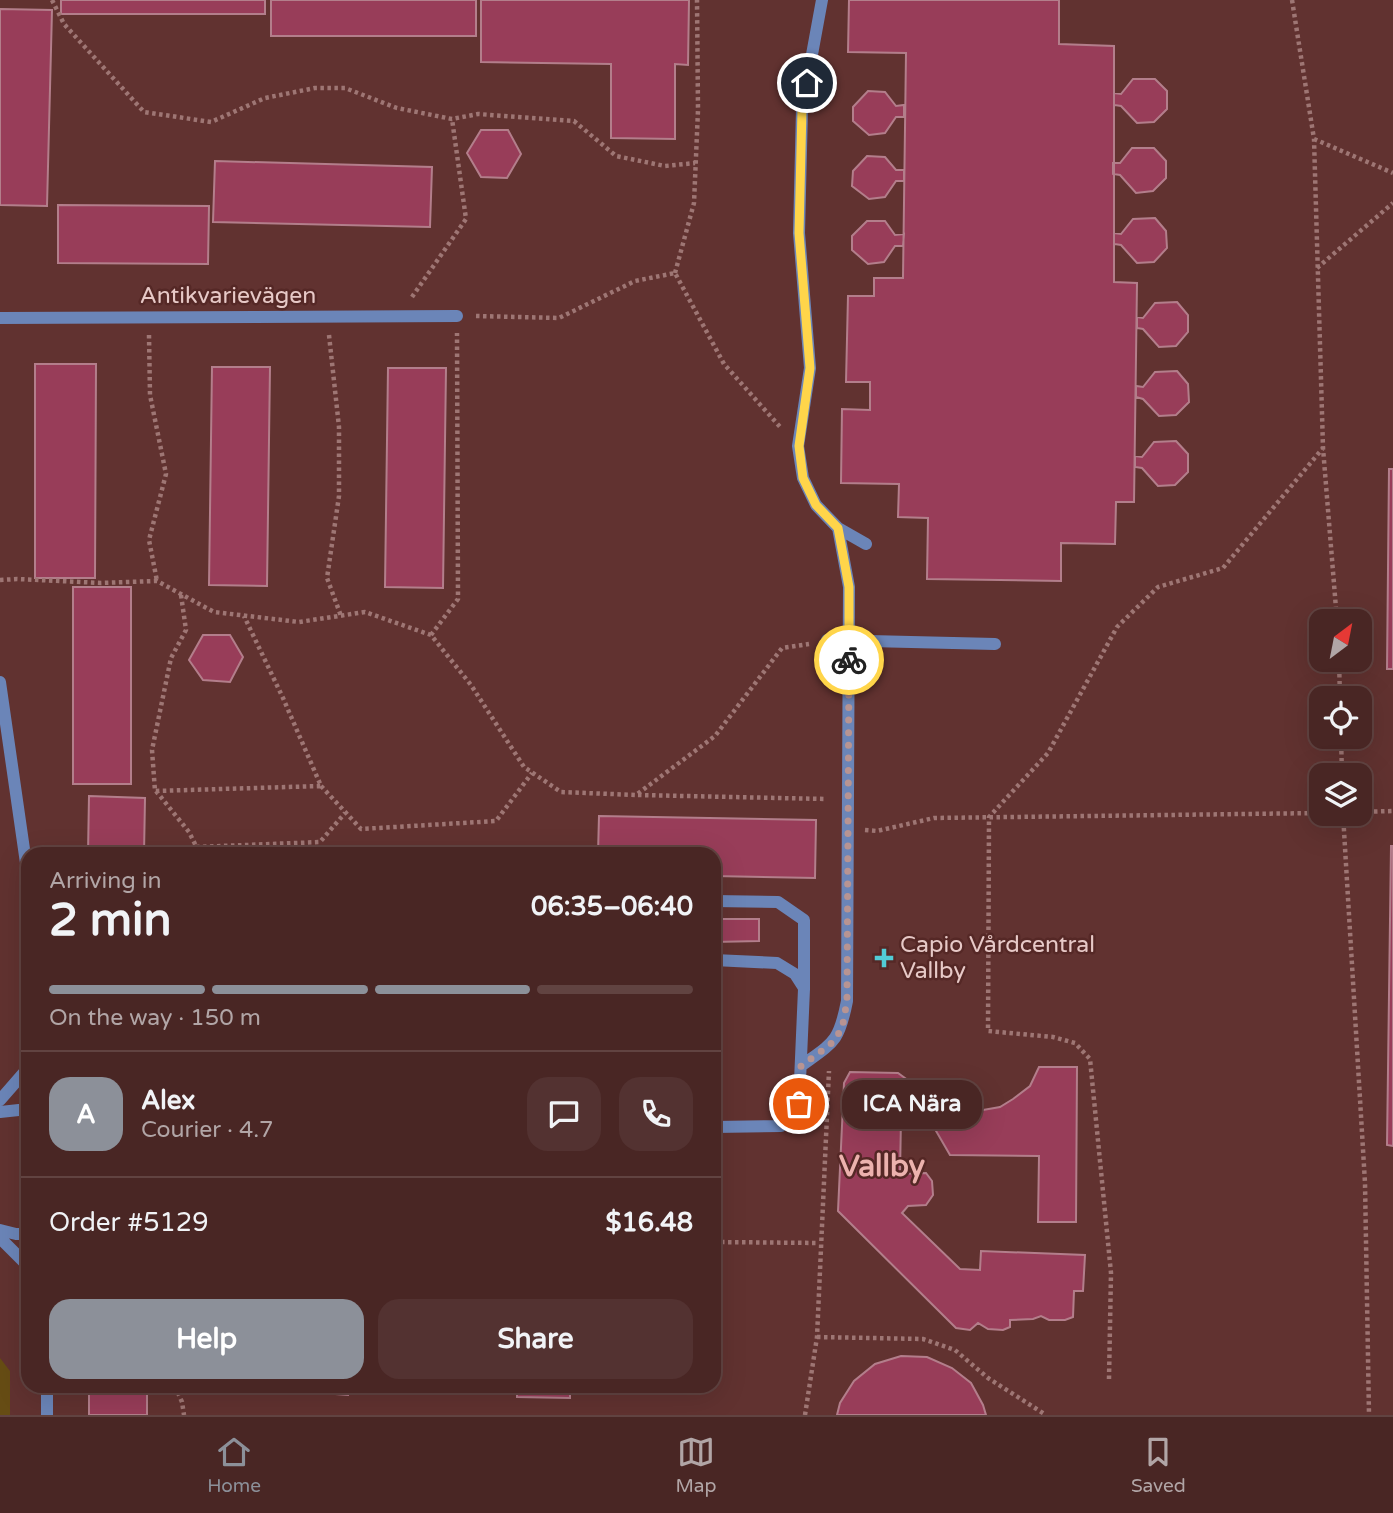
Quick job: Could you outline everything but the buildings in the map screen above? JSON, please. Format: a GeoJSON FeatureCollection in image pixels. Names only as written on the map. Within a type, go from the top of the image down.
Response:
{"type":"FeatureCollection","features":[{"type":"Feature","properties":{"kind":"street"},"geometry":{"type":"LineString","coordinates":[[822,0],[802,109],[799,233],[810,368],[799,446],[803,478],[816,505],[838,528],[866,544]]}},
{"type":"Feature","properties":{"kind":"street","name":"Antikvarievägen"},"geometry":{"type":"LineString","coordinates":[[0,318],[457,316]]}},
{"type":"Feature","properties":{"kind":"street"},"geometry":{"type":"LineString","coordinates":[[801,1066],[830,1045],[842,1029],[847,1001],[849,587],[838,528]]}},
{"type":"Feature","properties":{"kind":"street"},"geometry":{"type":"LineString","coordinates":[[827,640],[995,644]]}},
{"type":"Feature","properties":{"kind":"street"},"geometry":{"type":"LineString","coordinates":[[0,682],[24,847]]}},
{"type":"Feature","properties":{"kind":"street"},"geometry":{"type":"LineString","coordinates":[[721,901],[778,902],[804,920],[804,989],[799,1104],[781,1126],[721,1127]]}},
{"type":"Feature","properties":{"kind":"street"},"geometry":{"type":"LineString","coordinates":[[721,960],[777,963],[795,974],[804,989]]}},
{"type":"Feature","properties":{"kind":"street"},"geometry":{"type":"LineString","coordinates":[[0,1100],[21,1076]]}},
{"type":"Feature","properties":{"kind":"street"},"geometry":{"type":"LineString","coordinates":[[0,1112],[21,1110]]}},
{"type":"Feature","properties":{"kind":"street"},"geometry":{"type":"LineString","coordinates":[[0,1230],[21,1233]]}},
{"type":"Feature","properties":{"kind":"street"},"geometry":{"type":"LineString","coordinates":[[0,1238],[21,1259]]}},
{"type":"Feature","properties":{"kind":"street"},"geometry":{"type":"LineString","coordinates":[[47,1393],[47,1415]]}},
{"type":"Feature","properties":{"kind":"path"},"geometry":{"type":"LineString","coordinates":[[52,0],[64,24],[144,112],[211,122],[265,98],[315,88],[345,88],[397,108],[452,119],[478,114],[574,121],[616,156],[665,166],[695,163]]}},
{"type":"Feature","properties":{"kind":"path"},"geometry":{"type":"LineString","coordinates":[[697,0],[698,110],[694,203],[675,273],[724,364],[799,446]]}},
{"type":"Feature","properties":{"kind":"path"},"geometry":{"type":"LineString","coordinates":[[1293,0],[1314,139],[1323,448],[1336,609]]}},
{"type":"Feature","properties":{"kind":"path"},"geometry":{"type":"LineString","coordinates":[[399,316],[466,219],[452,119]]}},
{"type":"Feature","properties":{"kind":"path"},"geometry":{"type":"LineString","coordinates":[[1314,139],[1393,173]]}},
{"type":"Feature","properties":{"kind":"path"},"geometry":{"type":"LineString","coordinates":[[1317,268],[1393,203]]}},
{"type":"Feature","properties":{"kind":"path"},"geometry":{"type":"LineString","coordinates":[[431,635],[458,599],[457,316],[558,318],[635,281],[675,273]]}},
{"type":"Feature","properties":{"kind":"path"},"geometry":{"type":"LineString","coordinates":[[327,316],[340,427],[339,496],[327,578],[341,616]]}},
{"type":"Feature","properties":{"kind":"path"},"geometry":{"type":"LineString","coordinates":[[148,317],[150,395],[166,474],[149,540],[157,581]]}},
{"type":"Feature","properties":{"kind":"path"},"geometry":{"type":"LineString","coordinates":[[1108,1379],[1111,1273],[1090,1059],[1075,1043],[988,1031],[989,817],[1048,753],[1117,628],[1157,587],[1223,568],[1323,448]]}},
{"type":"Feature","properties":{"kind":"path"},"geometry":{"type":"LineString","coordinates":[[0,580],[102,583],[157,581],[214,612],[299,622],[365,612],[431,635],[471,685],[524,767],[561,792],[826,799]]}},
{"type":"Feature","properties":{"kind":"path"},"geometry":{"type":"LineString","coordinates":[[181,594],[186,630],[171,657],[152,750],[155,791],[189,832],[196,847],[320,842],[345,813]]}},
{"type":"Feature","properties":{"kind":"path"},"geometry":{"type":"LineString","coordinates":[[244,616],[321,786],[360,830],[496,821],[533,773]]}},
{"type":"Feature","properties":{"kind":"path"},"geometry":{"type":"LineString","coordinates":[[636,795],[715,736],[782,648],[827,640]]}},
{"type":"Feature","properties":{"kind":"path"},"geometry":{"type":"LineString","coordinates":[[155,791],[321,786]]}},
{"type":"Feature","properties":{"kind":"path"},"geometry":{"type":"LineString","coordinates":[[1372,812],[1393,811]]}},
{"type":"Feature","properties":{"kind":"path"},"geometry":{"type":"LineString","coordinates":[[848,830],[877,831],[934,818],[1309,813]]}},
{"type":"Feature","properties":{"kind":"path"},"geometry":{"type":"LineString","coordinates":[[1344,826],[1366,1183],[1369,1415]]}},
{"type":"Feature","properties":{"kind":"path"},"geometry":{"type":"LineString","coordinates":[[257,847],[260,844]]}},
{"type":"Feature","properties":{"kind":"path"},"geometry":{"type":"LineString","coordinates":[[721,1241],[819,1243],[817,1337],[805,1415]]}},
{"type":"Feature","properties":{"kind":"path"},"geometry":{"type":"LineString","coordinates":[[817,1337],[923,1339],[955,1350],[988,1378],[1046,1415]]}},
{"type":"Feature","properties":{"kind":"path"},"geometry":{"type":"LineString","coordinates":[[178,1393],[184,1415]]}},
{"type":"Feature","properties":{"kind":"shaded area"},"geometry":{"type":"Polygon","coordinates":[[[0,1358],[10,1371],[10,1415],[0,1415],[0,1358]]]}},
{"type":"Feature","properties":{"kind":"way so far"},"geometry":{"type":"LineString","coordinates":[[799,1104],[801,1066],[830,1045],[842,1029],[847,1001],[849,660]]}},
{"type":"Feature","properties":{"kind":"place","name":"Capio Vårdcentral Vallby"},"geometry":{"type":"Point","coordinates":[884,958]}},
{"type":"Feature","properties":{"kind":"place","name":"ICA Nära"},"geometry":{"type":"Point","coordinates":[799,1104]}},
{"type":"Feature","properties":{"kind":"district","name":"Vallby"},"geometry":{"type":"Point","coordinates":[882,1166]}},
{"type":"Feature","properties":{"kind":"route"},"geometry":{"type":"LineString","coordinates":[[807,83],[802,109],[799,233],[810,368],[799,446],[803,478],[816,505],[838,528],[849,587],[849,660]]}}]}
